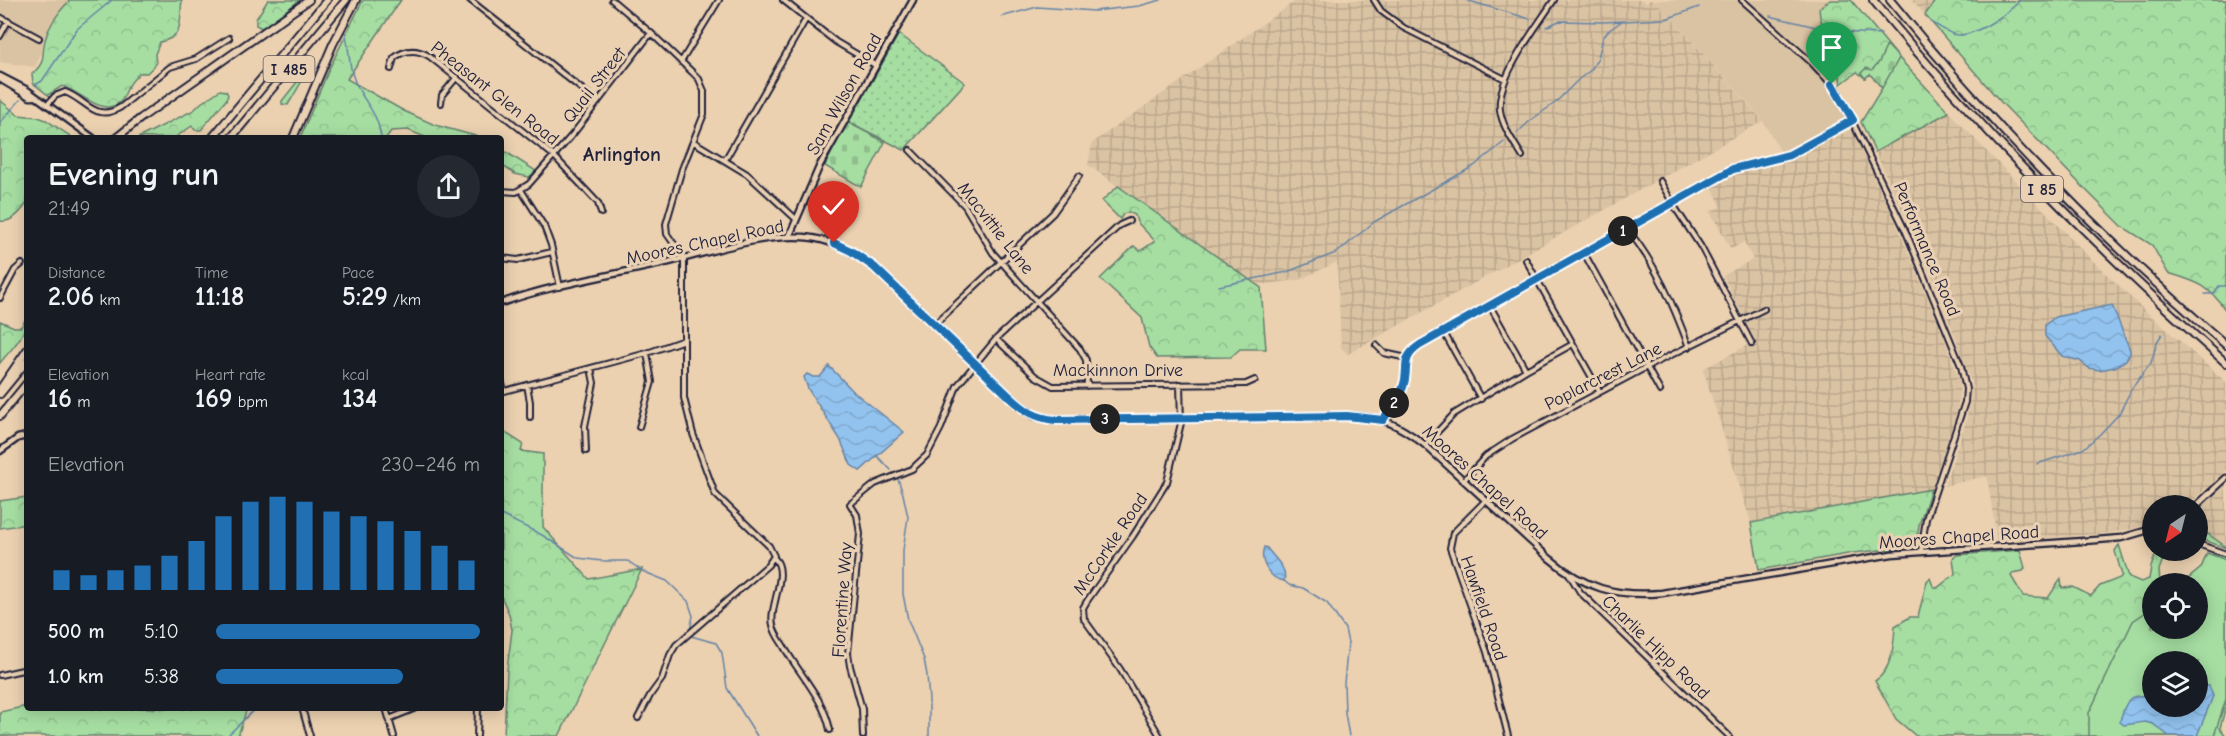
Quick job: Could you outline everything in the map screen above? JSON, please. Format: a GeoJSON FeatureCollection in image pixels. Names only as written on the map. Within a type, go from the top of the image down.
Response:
{"type":"FeatureCollection","features":[{"type":"Feature","properties":{"kind":"highway"},"geometry":{"type":"LineString","coordinates":[[120,135],[309,0]]}},
{"type":"Feature","properties":{"kind":"highway","name":"I 485"},"geometry":{"type":"LineString","coordinates":[[214,135],[327,0]]}},
{"type":"Feature","properties":{"kind":"highway","name":"I 485"},"geometry":{"type":"LineString","coordinates":[[234,135],[346,0]]}},
{"type":"Feature","properties":{"kind":"highway"},"geometry":{"type":"LineString","coordinates":[[294,135],[333,44],[356,0]]}},
{"type":"Feature","properties":{"kind":"highway","name":"I 85"},"geometry":{"type":"LineString","coordinates":[[1873,0],[1936,74],[2045,192],[2156,300],[2226,363]]}},
{"type":"Feature","properties":{"kind":"highway","name":"I 85"},"geometry":{"type":"LineString","coordinates":[[1890,0],[1953,74],[2040,169],[2151,278],[2226,345]]}},
{"type":"Feature","properties":{"kind":"highway"},"geometry":{"type":"LineString","coordinates":[[0,388],[24,354]]}},
{"type":"Feature","properties":{"kind":"highway"},"geometry":{"type":"LineString","coordinates":[[0,394],[24,365]]}},
{"type":"Feature","properties":{"kind":"highway"},"geometry":{"type":"LineString","coordinates":[[0,416],[24,387]]}},
{"type":"Feature","properties":{"kind":"highway"},"geometry":{"type":"LineString","coordinates":[[0,416],[24,393]]}},
{"type":"Feature","properties":{"kind":"main road","name":"Sam Wilson Road"},"geometry":{"type":"LineString","coordinates":[[789,237],[820,165],[914,0]]}},
{"type":"Feature","properties":{"kind":"main road"},"geometry":{"type":"LineString","coordinates":[[0,78],[30,97],[34,97],[89,135]]}},
{"type":"Feature","properties":{"kind":"main road","name":"Moores Chapel Road"},"geometry":{"type":"LineString","coordinates":[[504,302],[751,243],[789,237],[823,240],[851,251],[874,267],[1024,410],[1039,418],[1056,420],[1347,416],[1383,420],[1404,429],[1425,446],[1549,558],[1569,573],[1605,590],[1626,594],[1647,594],[1853,559],[1921,551],[2121,538],[2142,532]]}},
{"type":"Feature","properties":{"kind":"main road"},"geometry":{"type":"LineString","coordinates":[[0,451],[18,438],[24,437]]}},
{"type":"Feature","properties":{"kind":"main road"},"geometry":{"type":"LineString","coordinates":[[2208,495],[2226,478]]}},
{"type":"Feature","properties":{"kind":"street"},"geometry":{"type":"LineString","coordinates":[[470,0],[598,102]]}},
{"type":"Feature","properties":{"kind":"street"},"geometry":{"type":"LineString","coordinates":[[612,0],[699,79],[705,94],[704,114],[682,170],[666,224],[668,234],[684,258],[684,398],[686,411],[715,494],[773,551],[774,558],[779,565],[779,577],[772,623],[792,661],[818,699],[826,714],[830,730]]}},
{"type":"Feature","properties":{"kind":"street"},"geometry":{"type":"LineString","coordinates":[[681,62],[719,0]]}},
{"type":"Feature","properties":{"kind":"street"},"geometry":{"type":"LineString","coordinates":[[783,0],[836,42],[875,65]]}},
{"type":"Feature","properties":{"kind":"street"},"geometry":{"type":"LineString","coordinates":[[1374,0],[1381,11],[1404,28],[1505,79]]}},
{"type":"Feature","properties":{"kind":"street"},"geometry":{"type":"LineString","coordinates":[[1522,156],[1500,113],[1501,94],[1505,79],[1554,0]]}},
{"type":"Feature","properties":{"kind":"street","name":"Performance Road"},"geometry":{"type":"LineString","coordinates":[[1742,0],[1826,76],[1837,90],[1917,258],[1950,338],[1965,382],[1966,396],[1963,410],[1924,527],[1921,551]]}},
{"type":"Feature","properties":{"kind":"street"},"geometry":{"type":"LineString","coordinates":[[0,17],[39,38]]}},
{"type":"Feature","properties":{"kind":"street"},"geometry":{"type":"LineString","coordinates":[[724,160],[806,19]]}},
{"type":"Feature","properties":{"kind":"street"},"geometry":{"type":"LineString","coordinates":[[0,36],[8,21]]}},
{"type":"Feature","properties":{"kind":"street","name":"Quail Street"},"geometry":{"type":"LineString","coordinates":[[520,190],[554,156],[651,33]]}},
{"type":"Feature","properties":{"kind":"street"},"geometry":{"type":"LineString","coordinates":[[46,105],[55,96],[65,92],[94,110],[103,113],[112,112],[170,68],[196,59],[229,38]]}},
{"type":"Feature","properties":{"kind":"street","name":"Pheasant Glen Road"},"geometry":{"type":"LineString","coordinates":[[391,69],[392,62],[397,56],[407,51],[418,51],[429,56],[554,156],[598,203],[602,213]]}},
{"type":"Feature","properties":{"kind":"street"},"geometry":{"type":"LineString","coordinates":[[441,103],[442,95],[457,77]]}},
{"type":"Feature","properties":{"kind":"street"},"geometry":{"type":"LineString","coordinates":[[1383,420],[1404,386],[1407,358],[1414,349],[1733,169],[1789,155],[1853,120]]}},
{"type":"Feature","properties":{"kind":"street"},"geometry":{"type":"LineString","coordinates":[[694,142],[747,174],[796,219]]}},
{"type":"Feature","properties":{"kind":"street","name":"Macvittie Lane"},"geometry":{"type":"LineString","coordinates":[[910,150],[968,210],[990,250],[1083,352],[1087,365],[1087,386]]}},
{"type":"Feature","properties":{"kind":"street"},"geometry":{"type":"LineString","coordinates":[[934,325],[1053,213],[1079,176]]}},
{"type":"Feature","properties":{"kind":"street"},"geometry":{"type":"LineString","coordinates":[[1660,181],[1701,247],[1752,344]]}},
{"type":"Feature","properties":{"kind":"street"},"geometry":{"type":"LineString","coordinates":[[504,191],[520,190],[544,226],[560,287]]}},
{"type":"Feature","properties":{"kind":"street"},"geometry":{"type":"LineString","coordinates":[[975,364],[996,339],[1120,225],[1129,221]]}},
{"type":"Feature","properties":{"kind":"street"},"geometry":{"type":"LineString","coordinates":[[1627,229],[1666,290],[1689,347]]}},
{"type":"Feature","properties":{"kind":"street"},"geometry":{"type":"LineString","coordinates":[[504,258],[518,260],[552,252]]}},
{"type":"Feature","properties":{"kind":"street"},"geometry":{"type":"LineString","coordinates":[[1584,253],[1660,391]]}},
{"type":"Feature","properties":{"kind":"street"},"geometry":{"type":"LineString","coordinates":[[1526,260],[1600,392]]}},
{"type":"Feature","properties":{"kind":"street"},"geometry":{"type":"LineString","coordinates":[[0,298],[16,268],[22,264]]}},
{"type":"Feature","properties":{"kind":"street"},"geometry":{"type":"LineString","coordinates":[[1490,306],[1526,370]]}},
{"type":"Feature","properties":{"kind":"street","name":"Poplarcrest Lane"},"geometry":{"type":"LineString","coordinates":[[1464,480],[1486,456],[1501,445],[1647,367],[1764,309]]}},
{"type":"Feature","properties":{"kind":"street"},"geometry":{"type":"LineString","coordinates":[[1443,331],[1481,399]]}},
{"type":"Feature","properties":{"kind":"street","name":"Mackinnon Drive"},"geometry":{"type":"LineString","coordinates":[[996,339],[1047,385],[1246,384],[1255,380]]}},
{"type":"Feature","properties":{"kind":"street"},"geometry":{"type":"LineString","coordinates":[[504,391],[647,353],[684,340]]}},
{"type":"Feature","properties":{"kind":"street"},"geometry":{"type":"LineString","coordinates":[[1425,446],[1449,419],[1526,370],[1573,344]]}},
{"type":"Feature","properties":{"kind":"street"},"geometry":{"type":"LineString","coordinates":[[1376,345],[1378,350],[1384,353],[1407,358]]}},
{"type":"Feature","properties":{"kind":"street"},"geometry":{"type":"LineString","coordinates":[[639,427],[653,378],[647,353]]}},
{"type":"Feature","properties":{"kind":"street","name":"Florentine Way"},"geometry":{"type":"LineString","coordinates":[[863,736],[860,703],[848,653],[860,534],[857,514],[850,504],[875,484],[912,469],[927,455],[941,428],[952,395],[963,376],[975,364]]}},
{"type":"Feature","properties":{"kind":"street"},"geometry":{"type":"LineString","coordinates":[[586,451],[585,426],[594,383],[591,368]]}},
{"type":"Feature","properties":{"kind":"street","name":"McCorkle Road"},"geometry":{"type":"LineString","coordinates":[[1160,736],[1120,669],[1086,623],[1083,612],[1087,601],[1163,489],[1174,458],[1182,418],[1180,384]]}},
{"type":"Feature","properties":{"kind":"street"},"geometry":{"type":"LineString","coordinates":[[527,386],[531,408],[530,417]]}},
{"type":"Feature","properties":{"kind":"street","name":"Hawfield Road"},"geometry":{"type":"LineString","coordinates":[[1486,500],[1454,533],[1450,549],[1487,652],[1508,736]]}},
{"type":"Feature","properties":{"kind":"street"},"geometry":{"type":"LineString","coordinates":[[2208,548],[2226,554]]}},
{"type":"Feature","properties":{"kind":"street"},"geometry":{"type":"LineString","coordinates":[[638,717],[662,680],[670,655],[676,645],[774,558]]}},
{"type":"Feature","properties":{"kind":"street","name":"Charlie Hipp Road"},"geometry":{"type":"LineString","coordinates":[[1569,573],[1573,583],[1581,592],[1729,736]]}},
{"type":"Feature","properties":{"kind":"street"},"geometry":{"type":"LineString","coordinates":[[0,675],[24,670]]}},
{"type":"Feature","properties":{"kind":"street"},"geometry":{"type":"LineString","coordinates":[[303,711],[310,736]]}},
{"type":"Feature","properties":{"kind":"street"},"geometry":{"type":"LineString","coordinates":[[387,711],[394,736]]}},
{"type":"Feature","properties":{"kind":"street"},"geometry":{"type":"LineString","coordinates":[[390,719],[409,711]]}},
{"type":"Feature","properties":{"kind":"street"},"geometry":{"type":"LineString","coordinates":[[477,736],[478,711]]}},
{"type":"Feature","properties":{"kind":"shaded area"},"geometry":{"type":"Polygon","coordinates":[[[0,0],[70,0],[56,17],[43,41],[42,52],[35,67],[0,62],[0,0]]]}},
{"type":"Feature","properties":{"kind":"shaded area"},"geometry":{"type":"Polygon","coordinates":[[[1297,0],[1643,0],[1646,3],[1655,0],[1763,121],[1348,354],[1341,348],[1337,262],[1299,280],[1257,285],[1088,165],[1092,143],[1297,0]]]}},
{"type":"Feature","properties":{"kind":"shaded area"},"geometry":{"type":"Polygon","coordinates":[[[1655,0],[1830,0],[1820,17],[1840,77],[1826,85],[1846,118],[1781,152],[1761,118],[1655,0]]]}},
{"type":"Feature","properties":{"kind":"shaded area"},"geometry":{"type":"Polygon","coordinates":[[[1912,0],[1950,0],[1935,1],[1925,15],[1912,0]]]}},
{"type":"Feature","properties":{"kind":"shaded area"},"geometry":{"type":"Polygon","coordinates":[[[1949,112],[2094,262],[2226,382],[2226,470],[2199,495],[2142,495],[2142,526],[2110,533],[1997,541],[1987,476],[1944,486],[1966,421],[1971,397],[1971,381],[1920,248],[1875,152],[1949,112]]]}},
{"type":"Feature","properties":{"kind":"shaded area"},"geometry":{"type":"Polygon","coordinates":[[[1849,130],[1852,131],[1894,218],[1945,340],[1960,383],[1958,408],[1931,489],[1751,523],[1703,369],[1755,341],[1723,276],[1753,259],[1744,242],[1731,249],[1710,212],[1721,206],[1712,187],[1742,171],[1787,162],[1849,130]]]}},
{"type":"Feature","properties":{"kind":"shaded area"},"geometry":{"type":"Polygon","coordinates":[[[2226,485],[2226,547],[2208,534],[2208,501],[2226,485]]]}},
{"type":"Feature","properties":{"kind":"green space"},"geometry":{"type":"Polygon","coordinates":[[[70,0],[182,0],[177,32],[168,40],[160,42],[155,54],[156,64],[147,73],[139,73],[121,101],[114,106],[99,105],[62,86],[48,95],[33,83],[32,74],[42,62],[49,29],[70,0]]]}},
{"type":"Feature","properties":{"kind":"green space"},"geometry":{"type":"Polygon","coordinates":[[[268,0],[300,0],[262,28],[256,25],[256,19],[268,0]]]}},
{"type":"Feature","properties":{"kind":"green space"},"geometry":{"type":"Polygon","coordinates":[[[363,0],[401,0],[347,79],[404,111],[435,125],[472,135],[420,135],[408,130],[391,131],[388,135],[301,135],[330,67],[363,0]]]}},
{"type":"Feature","properties":{"kind":"green space"},"geometry":{"type":"Polygon","coordinates":[[[1830,0],[1851,0],[1899,58],[1949,112],[1875,152],[1861,122],[1882,88],[1870,74],[1865,78],[1857,72],[1841,84],[1820,17],[1819,8],[1830,0]]]}},
{"type":"Feature","properties":{"kind":"green space"},"geometry":{"type":"Polygon","coordinates":[[[2226,0],[2226,311],[2220,302],[2201,285],[2168,273],[2152,245],[2123,227],[2080,184],[2000,101],[1925,15],[1935,1],[2226,0]]]}},
{"type":"Feature","properties":{"kind":"green space"},"geometry":{"type":"Polygon","coordinates":[[[899,34],[965,83],[904,150],[849,122],[899,34]]]}},
{"type":"Feature","properties":{"kind":"green space"},"geometry":{"type":"Polygon","coordinates":[[[1887,45],[1899,58],[1882,88],[1870,74],[1865,78],[1861,73],[1866,68],[1872,70],[1879,62],[1887,45]]]}},
{"type":"Feature","properties":{"kind":"green space"},"geometry":{"type":"Polygon","coordinates":[[[301,77],[303,79],[288,105],[282,104],[282,101],[301,77]]]}},
{"type":"Feature","properties":{"kind":"green space"},"geometry":{"type":"Polygon","coordinates":[[[220,90],[226,91],[228,95],[201,130],[195,130],[192,126],[178,135],[144,135],[194,110],[220,90]]]}},
{"type":"Feature","properties":{"kind":"green space"},"geometry":{"type":"Polygon","coordinates":[[[0,100],[18,115],[46,120],[68,135],[24,135],[24,207],[15,216],[0,221],[0,100]]]}},
{"type":"Feature","properties":{"kind":"green space"},"geometry":{"type":"Polygon","coordinates":[[[847,122],[885,142],[861,187],[825,166],[847,122]]]}},
{"type":"Feature","properties":{"kind":"green space"},"geometry":{"type":"Polygon","coordinates":[[[504,151],[536,171],[529,177],[515,174],[504,167],[504,151]]]}},
{"type":"Feature","properties":{"kind":"green space"},"geometry":{"type":"Polygon","coordinates":[[[1118,186],[1261,288],[1266,349],[1240,349],[1231,357],[1157,358],[1149,347],[1142,318],[1100,279],[1134,246],[1140,251],[1155,241],[1137,222],[1135,215],[1128,212],[1120,219],[1102,201],[1118,186]]]}},
{"type":"Feature","properties":{"kind":"green space"},"geometry":{"type":"Polygon","coordinates":[[[0,321],[14,327],[21,327],[24,322],[21,336],[0,363],[0,321]]]}},
{"type":"Feature","properties":{"kind":"green space"},"geometry":{"type":"Polygon","coordinates":[[[504,432],[523,444],[521,451],[543,454],[543,527],[589,579],[642,569],[559,736],[504,736],[507,670],[512,630],[504,603],[504,432]]]}},
{"type":"Feature","properties":{"kind":"green space"},"geometry":{"type":"Polygon","coordinates":[[[1931,489],[1919,525],[1916,546],[1853,553],[1759,570],[1751,523],[1931,489]]]}},
{"type":"Feature","properties":{"kind":"green space"},"geometry":{"type":"Polygon","coordinates":[[[24,497],[24,524],[0,528],[0,501],[24,497]]]}},
{"type":"Feature","properties":{"kind":"green space"},"geometry":{"type":"Polygon","coordinates":[[[2208,534],[2226,547],[2208,542],[2208,534]]]}},
{"type":"Feature","properties":{"kind":"green space"},"geometry":{"type":"Polygon","coordinates":[[[2119,545],[2129,577],[2142,582],[2142,639],[2208,639],[2208,573],[2204,573],[2213,554],[2226,557],[2226,706],[2220,728],[2226,736],[1916,736],[1896,719],[1875,681],[1889,664],[1895,626],[1910,617],[1918,617],[1927,581],[1930,578],[1933,586],[1937,588],[1955,574],[1953,558],[1957,555],[2020,550],[2025,568],[2011,576],[2023,596],[2048,598],[2061,579],[2062,588],[2073,587],[2091,596],[2100,586],[2122,575],[2115,551],[2119,545]]]}},
{"type":"Feature","properties":{"kind":"green space"},"geometry":{"type":"Polygon","coordinates":[[[2208,553],[2226,560],[2226,699],[2214,736],[2089,736],[2089,713],[2133,621],[2142,615],[2142,639],[2208,639],[2208,573],[2195,573],[2201,568],[2204,561],[2208,561],[2208,553]]]}},
{"type":"Feature","properties":{"kind":"green space"},"geometry":{"type":"Polygon","coordinates":[[[2153,561],[2162,561],[2159,573],[2150,573],[2153,561]]]}},
{"type":"Feature","properties":{"kind":"green space"},"geometry":{"type":"Polygon","coordinates":[[[24,707],[24,711],[246,711],[238,736],[0,736],[0,712],[24,707]]]}},
{"type":"Feature","properties":{"kind":"water"},"geometry":{"type":"Polygon","coordinates":[[[2112,305],[2130,350],[2126,360],[2115,367],[2099,370],[2089,368],[2080,361],[2062,356],[2045,336],[2045,325],[2055,317],[2112,305]]]}},
{"type":"Feature","properties":{"kind":"water"},"geometry":{"type":"Polygon","coordinates":[[[829,366],[854,392],[904,432],[860,471],[851,465],[840,439],[808,389],[804,377],[807,374],[820,377],[829,366]]]}},
{"type":"Feature","properties":{"kind":"water"},"geometry":{"type":"Polygon","coordinates":[[[1264,547],[1280,563],[1285,576],[1284,581],[1274,577],[1266,568],[1263,558],[1264,547]]]}},
{"type":"Feature","properties":{"kind":"water"},"geometry":{"type":"Polygon","coordinates":[[[2208,686],[2213,696],[2208,708],[2208,686]]]}},
{"type":"Feature","properties":{"kind":"water"},"geometry":{"type":"Polygon","coordinates":[[[2142,696],[2142,717],[2205,717],[2197,736],[2169,736],[2153,724],[2145,722],[2124,725],[2120,722],[2122,713],[2131,698],[2142,696]]]}},
{"type":"Feature","properties":{"kind":"waterway"},"geometry":{"type":"LineString","coordinates":[[35,85],[42,81],[77,29],[112,0]]}},
{"type":"Feature","properties":{"kind":"waterway"},"geometry":{"type":"LineString","coordinates":[[1001,17],[1037,7],[1094,11],[1139,6],[1161,0]]}},
{"type":"Feature","properties":{"kind":"waterway"},"geometry":{"type":"LineString","coordinates":[[1466,0],[1530,19]]}},
{"type":"Feature","properties":{"kind":"waterway"},"geometry":{"type":"LineString","coordinates":[[1931,22],[1947,32],[1957,35],[1965,34],[1992,23],[2020,0]]}},
{"type":"Feature","properties":{"kind":"waterway"},"geometry":{"type":"LineString","coordinates":[[1546,27],[1559,21],[1603,22],[1666,19],[1699,7]]}},
{"type":"Feature","properties":{"kind":"waterway"},"geometry":{"type":"LineString","coordinates":[[1770,16],[1837,32],[1881,34]]}},
{"type":"Feature","properties":{"kind":"waterway"},"geometry":{"type":"LineString","coordinates":[[1517,133],[1591,70],[1598,58],[1603,38],[1608,31],[1622,21]]}},
{"type":"Feature","properties":{"kind":"waterway"},"geometry":{"type":"LineString","coordinates":[[345,32],[354,79],[377,120],[380,135]]}},
{"type":"Feature","properties":{"kind":"waterway"},"geometry":{"type":"LineString","coordinates":[[0,123],[20,100]]}},
{"type":"Feature","properties":{"kind":"waterway"},"geometry":{"type":"LineString","coordinates":[[1219,286],[1287,272],[1338,252],[1374,222],[1474,166],[1504,142]]}},
{"type":"Feature","properties":{"kind":"waterway"},"geometry":{"type":"LineString","coordinates":[[2205,294],[2214,294],[2219,286],[2226,286]]}},
{"type":"Feature","properties":{"kind":"waterway"},"geometry":{"type":"LineString","coordinates":[[2037,464],[2083,449],[2100,434],[2119,414],[2132,388],[2151,363],[2157,342],[2162,334]]}},
{"type":"Feature","properties":{"kind":"waterway"},"geometry":{"type":"LineString","coordinates":[[876,455],[891,470]]}},
{"type":"Feature","properties":{"kind":"waterway"},"geometry":{"type":"LineString","coordinates":[[898,479],[908,517],[903,550],[903,594],[908,620],[924,659],[927,675],[929,736]]}},
{"type":"Feature","properties":{"kind":"waterway"},"geometry":{"type":"LineString","coordinates":[[504,516],[542,535],[578,558],[628,561],[642,571],[667,581],[688,601],[693,616],[690,630]]}},
{"type":"Feature","properties":{"kind":"waterway"},"geometry":{"type":"LineString","coordinates":[[1283,580],[1289,585],[1303,588],[1327,603],[1345,629],[1348,643],[1344,683],[1345,713],[1349,736]]}},
{"type":"Feature","properties":{"kind":"waterway"},"geometry":{"type":"LineString","coordinates":[[691,636],[716,643],[722,653],[727,688],[757,736]]}},
{"type":"Feature","properties":{"kind":"waterway"},"geometry":{"type":"LineString","coordinates":[[227,736],[253,711]]}},
{"type":"Feature","properties":{"kind":"district","name":"Arlington"},"geometry":{"type":"Point","coordinates":[622,154]}},
{"type":"Feature","properties":{"kind":"route"},"geometry":{"type":"LineString","coordinates":[[834,243],[851,251],[874,267],[1024,410],[1039,418],[1056,420],[1364,416],[1383,420],[1404,386],[1407,358],[1410,352],[1420,345],[1733,169],[1789,155],[1853,120],[1832,84]]}}]}
